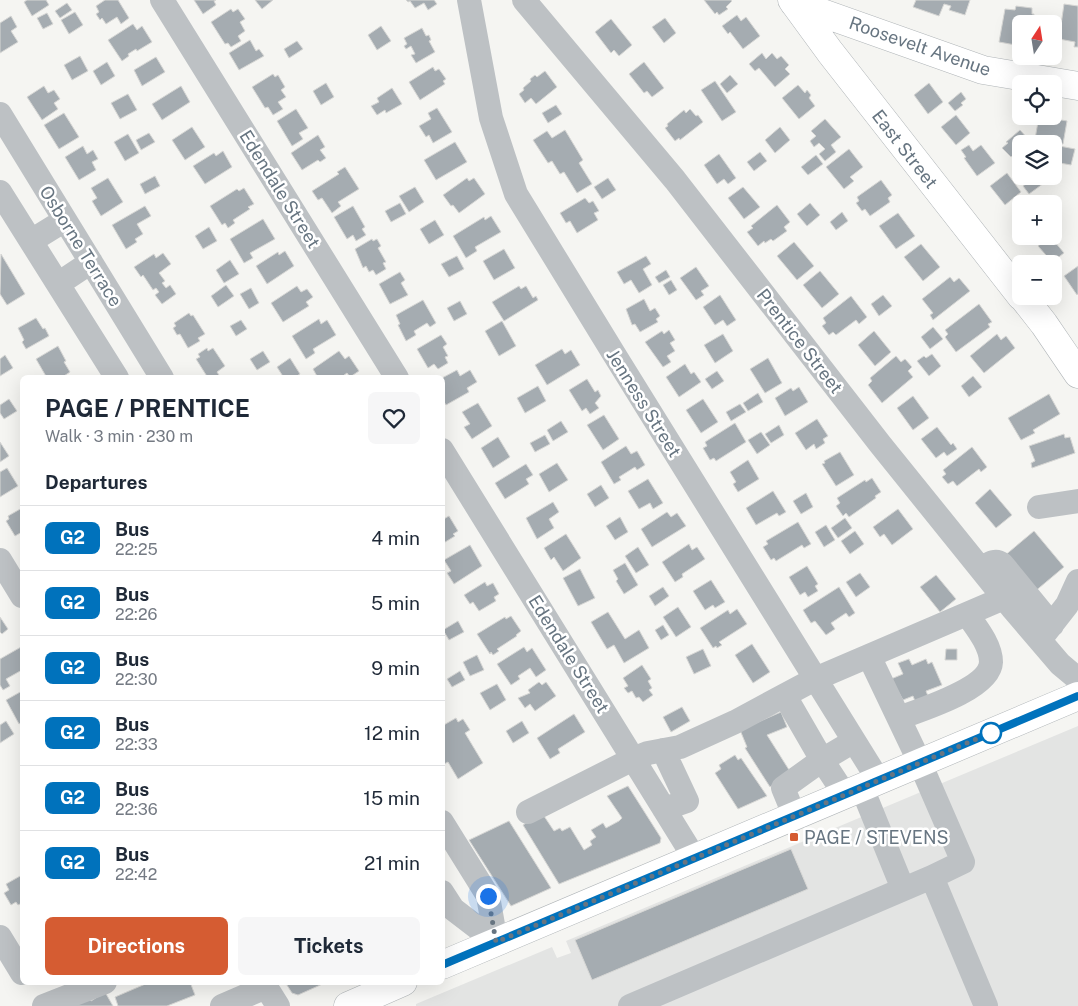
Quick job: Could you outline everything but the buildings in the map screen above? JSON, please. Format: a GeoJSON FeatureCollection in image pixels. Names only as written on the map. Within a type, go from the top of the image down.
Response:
{"type":"FeatureCollection","features":[{"type":"Feature","properties":{"kind":"main road","name":"Roosevelt Avenue"},"geometry":{"type":"LineString","coordinates":[[794,1],[983,70],[1078,86]]}},
{"type":"Feature","properties":{"kind":"main road","name":"East Street"},"geometry":{"type":"LineString","coordinates":[[794,1],[878,114],[1012,283]]}},
{"type":"Feature","properties":{"kind":"main road","name":"East Street"},"geometry":{"type":"LineString","coordinates":[[1029,305],[1078,374]]}},
{"type":"Feature","properties":{"kind":"main road"},"geometry":{"type":"LineString","coordinates":[[445,964],[1078,696]]}},
{"type":"Feature","properties":{"kind":"main road"},"geometry":{"type":"LineString","coordinates":[[348,1006],[396,992]]}},
{"type":"Feature","properties":{"kind":"street","name":"Edendale Street"},"geometry":{"type":"LineString","coordinates":[[162,0],[395,375]]}},
{"type":"Feature","properties":{"kind":"street","name":"Jenness Street"},"geometry":{"type":"LineString","coordinates":[[468,0],[491,118],[516,194],[854,741],[862,788]]}},
{"type":"Feature","properties":{"kind":"street","name":"Prentice Street"},"geometry":{"type":"LineString","coordinates":[[524,0],[675,180],[981,570],[1004,598],[1046,632],[1060,664],[1078,679]]}},
{"type":"Feature","properties":{"kind":"street","name":"Osborne Terrace"},"geometry":{"type":"LineString","coordinates":[[1,118],[66,220],[160,375]]}},
{"type":"Feature","properties":{"kind":"street"},"geometry":{"type":"LineString","coordinates":[[0,192],[115,375]]}},
{"type":"Feature","properties":{"kind":"street"},"geometry":{"type":"LineString","coordinates":[[31,241],[66,220]]}},
{"type":"Feature","properties":{"kind":"street"},"geometry":{"type":"LineString","coordinates":[[58,284],[91,262]]}},
{"type":"Feature","properties":{"kind":"street","name":"Edendale Street"},"geometry":{"type":"LineString","coordinates":[[445,455],[695,859]]}},
{"type":"Feature","properties":{"kind":"street"},"geometry":{"type":"LineString","coordinates":[[1039,506],[1078,501]]}},
{"type":"Feature","properties":{"kind":"street"},"geometry":{"type":"LineString","coordinates":[[0,560],[20,593]]}},
{"type":"Feature","properties":{"kind":"street"},"geometry":{"type":"LineString","coordinates":[[981,570],[994,561],[1002,564],[1046,632],[1067,606],[1078,580]]}},
{"type":"Feature","properties":{"kind":"street"},"geometry":{"type":"LineString","coordinates":[[528,812],[633,759],[680,747],[720,730],[816,679],[1004,598]]}},
{"type":"Feature","properties":{"kind":"street"},"geometry":{"type":"LineString","coordinates":[[899,718],[961,694],[984,677],[991,664],[989,650],[968,614]]}},
{"type":"Feature","properties":{"kind":"street"},"geometry":{"type":"LineString","coordinates":[[630,1006],[932,877],[962,862],[920,763],[869,656]]}},
{"type":"Feature","properties":{"kind":"street"},"geometry":{"type":"LineString","coordinates":[[785,696],[822,760],[862,788],[903,889]]}},
{"type":"Feature","properties":{"kind":"street"},"geometry":{"type":"LineString","coordinates":[[795,817],[783,788],[822,760],[854,741]]}},
{"type":"Feature","properties":{"kind":"street"},"geometry":{"type":"LineString","coordinates":[[663,750],[688,801],[664,809]]}},
{"type":"Feature","properties":{"kind":"street"},"geometry":{"type":"LineString","coordinates":[[445,827],[488,896],[496,942]]}},
{"type":"Feature","properties":{"kind":"street"},"geometry":{"type":"LineString","coordinates":[[932,877],[986,1006]]}},
{"type":"Feature","properties":{"kind":"street"},"geometry":{"type":"LineString","coordinates":[[445,897],[453,909],[496,942]]}},
{"type":"Feature","properties":{"kind":"street"},"geometry":{"type":"LineString","coordinates":[[0,937],[20,970]]}},
{"type":"Feature","properties":{"kind":"street"},"geometry":{"type":"LineString","coordinates":[[30,985],[43,1006],[97,985]]}},
{"type":"Feature","properties":{"kind":"street"},"geometry":{"type":"LineString","coordinates":[[222,1006],[269,992]]}},
{"type":"Feature","properties":{"kind":"shaded area"},"geometry":{"type":"Polygon","coordinates":[[[1078,726],[1078,1006],[416,1006],[416,1004],[552,947],[557,958],[571,953],[566,941],[1078,726]]]}},
{"type":"Feature","properties":{"kind":"bus line","name":"G2"},"geometry":{"type":"LineString","coordinates":[[445,964],[1078,696]]}},
{"type":"Feature","properties":{"kind":"place","name":"PAGE / STEVENS"},"geometry":{"type":"Point","coordinates":[794,837]}},
{"type":"Feature","properties":{"kind":"route"},"geometry":{"type":"LineString","coordinates":[[488,896],[496,942],[991,733]]}}]}
